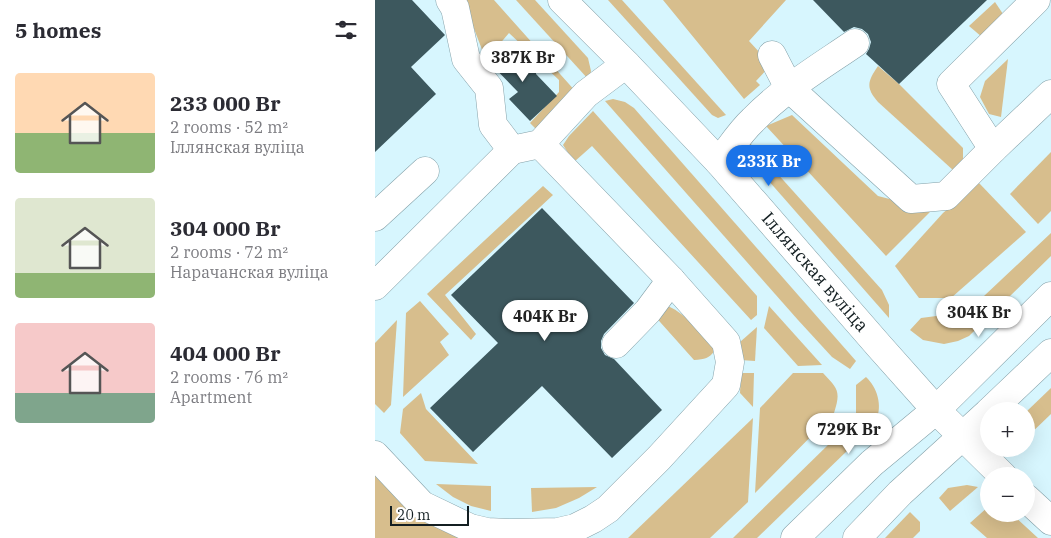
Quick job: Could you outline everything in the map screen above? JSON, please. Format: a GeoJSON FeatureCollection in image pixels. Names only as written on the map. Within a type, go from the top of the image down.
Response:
{"type":"FeatureCollection","features":[{"type":"Feature","properties":{"kind":"main road"},"geometry":{"type":"LineString","coordinates":[[451,0],[455,8],[466,59],[489,88],[493,125],[512,150]]}},
{"type":"Feature","properties":{"kind":"main road","name":"Іллянская вуліца"},"geometry":{"type":"LineString","coordinates":[[563,0],[719,162],[936,410],[994,467]]}},
{"type":"Feature","properties":{"kind":"main road"},"geometry":{"type":"LineString","coordinates":[[993,150],[951,84],[1036,0]]}},
{"type":"Feature","properties":{"kind":"main road"},"geometry":{"type":"LineString","coordinates":[[719,162],[752,121],[789,88],[855,44]]}},
{"type":"Feature","properties":{"kind":"main road"},"geometry":{"type":"LineString","coordinates":[[772,55],[789,88],[911,199],[946,196],[1051,94]]}},
{"type":"Feature","properties":{"kind":"main road"},"geometry":{"type":"LineString","coordinates":[[375,286],[512,150],[540,144],[586,94],[626,64]]}},
{"type":"Feature","properties":{"kind":"main road"},"geometry":{"type":"LineString","coordinates":[[375,455],[422,505],[470,528],[487,532],[558,532],[575,528],[608,509],[653,464],[726,384],[730,362],[726,342],[671,280],[540,144]]}},
{"type":"Feature","properties":{"kind":"main road"},"geometry":{"type":"LineString","coordinates":[[375,217],[425,172]]}},
{"type":"Feature","properties":{"kind":"main road"},"geometry":{"type":"LineString","coordinates":[[616,344],[648,311],[671,280]]}},
{"type":"Feature","properties":{"kind":"main road"},"geometry":{"type":"LineString","coordinates":[[795,538],[872,463],[936,410],[1051,296]]}},
{"type":"Feature","properties":{"kind":"main road"},"geometry":{"type":"LineString","coordinates":[[1000,402],[1051,353]]}},
{"type":"Feature","properties":{"kind":"main road"},"geometry":{"type":"LineString","coordinates":[[857,538],[901,493],[980,421]]}},
{"type":"Feature","properties":{"kind":"main road"},"geometry":{"type":"LineString","coordinates":[[1035,506],[1051,521]]}},
{"type":"Feature","properties":{"kind":"shaded area"},"geometry":{"type":"Polygon","coordinates":[[[463,0],[494,0],[577,93],[536,129],[530,123],[559,92],[559,80],[509,33],[486,60],[463,0]]]}},
{"type":"Feature","properties":{"kind":"shaded area"},"geometry":{"type":"Polygon","coordinates":[[[516,0],[535,0],[588,58],[591,71],[589,80],[516,0]]]}},
{"type":"Feature","properties":{"kind":"shaded area"},"geometry":{"type":"Polygon","coordinates":[[[608,0],[622,0],[726,115],[718,118],[712,115],[608,0]]]}},
{"type":"Feature","properties":{"kind":"shaded area"},"geometry":{"type":"Polygon","coordinates":[[[663,0],[786,0],[749,41],[771,65],[756,81],[760,85],[744,99],[663,0]]]}},
{"type":"Feature","properties":{"kind":"shaded area"},"geometry":{"type":"Polygon","coordinates":[[[995,2],[1003,14],[982,37],[969,26],[995,2]]]}},
{"type":"Feature","properties":{"kind":"shaded area"},"geometry":{"type":"Polygon","coordinates":[[[1008,59],[1001,117],[989,114],[980,97],[985,81],[1008,59]]]}},
{"type":"Feature","properties":{"kind":"shaded area"},"geometry":{"type":"Polygon","coordinates":[[[878,66],[899,84],[963,148],[963,161],[954,171],[874,97],[869,84],[878,66]]]}},
{"type":"Feature","properties":{"kind":"shaded area"},"geometry":{"type":"Polygon","coordinates":[[[613,99],[625,102],[634,108],[856,361],[850,369],[832,357],[798,320],[605,101],[613,99]]]}},
{"type":"Feature","properties":{"kind":"shaded area"},"geometry":{"type":"Polygon","coordinates":[[[593,111],[757,296],[757,315],[751,320],[592,146],[574,162],[563,145],[593,111]]]}},
{"type":"Feature","properties":{"kind":"shaded area"},"geometry":{"type":"Polygon","coordinates":[[[792,115],[878,196],[932,210],[886,256],[766,126],[792,115]]]}},
{"type":"Feature","properties":{"kind":"shaded area"},"geometry":{"type":"Polygon","coordinates":[[[749,142],[882,290],[889,305],[889,318],[754,164],[749,142]]]}},
{"type":"Feature","properties":{"kind":"shaded area"},"geometry":{"type":"Polygon","coordinates":[[[1051,152],[1051,211],[1038,224],[1010,194],[1051,152]]]}},
{"type":"Feature","properties":{"kind":"shaded area"},"geometry":{"type":"Polygon","coordinates":[[[979,183],[1026,232],[951,298],[919,298],[895,266],[943,213],[979,183]]]}},
{"type":"Feature","properties":{"kind":"shaded area"},"geometry":{"type":"Polygon","coordinates":[[[543,186],[553,195],[445,295],[476,334],[471,340],[427,294],[543,186]]]}},
{"type":"Feature","properties":{"kind":"shaded area"},"geometry":{"type":"Polygon","coordinates":[[[1051,233],[1051,256],[969,336],[944,344],[923,340],[910,330],[921,318],[967,312],[1051,233]]]}},
{"type":"Feature","properties":{"kind":"shaded area"},"geometry":{"type":"Polygon","coordinates":[[[420,301],[449,334],[440,342],[449,355],[403,397],[406,313],[420,301]]]}},
{"type":"Feature","properties":{"kind":"shaded area"},"geometry":{"type":"Polygon","coordinates":[[[668,306],[682,314],[715,350],[709,357],[694,360],[652,313],[668,306]]]}},
{"type":"Feature","properties":{"kind":"shaded area"},"geometry":{"type":"Polygon","coordinates":[[[769,306],[822,365],[798,366],[764,328],[769,306]]]}},
{"type":"Feature","properties":{"kind":"shaded area"},"geometry":{"type":"Polygon","coordinates":[[[397,320],[391,405],[384,413],[375,404],[375,343],[397,320]]]}},
{"type":"Feature","properties":{"kind":"shaded area"},"geometry":{"type":"Polygon","coordinates":[[[757,327],[755,361],[740,360],[740,342],[757,327]]]}},
{"type":"Feature","properties":{"kind":"shaded area"},"geometry":{"type":"Polygon","coordinates":[[[741,373],[754,373],[753,407],[740,393],[741,373]]]}},
{"type":"Feature","properties":{"kind":"shaded area"},"geometry":{"type":"Polygon","coordinates":[[[793,373],[823,373],[837,391],[838,395],[834,413],[755,493],[760,408],[793,373]]]}},
{"type":"Feature","properties":{"kind":"shaded area"},"geometry":{"type":"Polygon","coordinates":[[[866,377],[876,391],[879,409],[876,420],[865,437],[853,421],[856,413],[856,385],[866,377]]]}},
{"type":"Feature","properties":{"kind":"shaded area"},"geometry":{"type":"Polygon","coordinates":[[[1051,388],[1051,414],[1035,429],[1035,403],[1051,388]]]}},
{"type":"Feature","properties":{"kind":"shaded area"},"geometry":{"type":"Polygon","coordinates":[[[421,393],[426,409],[478,464],[425,461],[400,433],[403,409],[421,393]]]}},
{"type":"Feature","properties":{"kind":"shaded area"},"geometry":{"type":"Polygon","coordinates":[[[753,418],[748,502],[710,538],[628,538],[753,418]]]}},
{"type":"Feature","properties":{"kind":"shaded area"},"geometry":{"type":"Polygon","coordinates":[[[840,438],[849,449],[757,538],[733,538],[830,443],[840,438]]]}},
{"type":"Feature","properties":{"kind":"shaded area"},"geometry":{"type":"Polygon","coordinates":[[[375,471],[470,538],[375,538],[375,471]]]}},
{"type":"Feature","properties":{"kind":"shaded area"},"geometry":{"type":"Polygon","coordinates":[[[436,484],[491,486],[491,511],[471,506],[453,497],[436,484]]]}},
{"type":"Feature","properties":{"kind":"shaded area"},"geometry":{"type":"Polygon","coordinates":[[[967,485],[978,487],[950,511],[939,498],[948,488],[967,485]]]}},
{"type":"Feature","properties":{"kind":"shaded area"},"geometry":{"type":"Polygon","coordinates":[[[597,487],[579,498],[556,508],[532,512],[531,488],[597,487]]]}},
{"type":"Feature","properties":{"kind":"shaded area"},"geometry":{"type":"Polygon","coordinates":[[[910,512],[920,522],[920,531],[913,538],[885,538],[910,512]]]}},
{"type":"Feature","properties":{"kind":"shaded area"},"geometry":{"type":"Polygon","coordinates":[[[980,514],[980,522],[1021,522],[1038,538],[987,538],[970,523],[980,514]]]}},
{"type":"Feature","properties":{"kind":"building"},"geometry":{"type":"Polygon","coordinates":[[[375,0],[412,0],[445,35],[411,67],[436,94],[375,152],[375,0]]]}},
{"type":"Feature","properties":{"kind":"building"},"geometry":{"type":"Polygon","coordinates":[[[813,0],[987,0],[899,84],[866,54],[871,42],[868,34],[862,29],[854,27],[844,32],[813,0]]]}},
{"type":"Feature","properties":{"kind":"building"},"geometry":{"type":"Polygon","coordinates":[[[507,44],[557,96],[530,121],[509,99],[518,92],[489,62],[507,44]]]}},
{"type":"Feature","properties":{"kind":"building"},"geometry":{"type":"Polygon","coordinates":[[[542,208],[634,303],[604,334],[601,348],[605,355],[614,359],[662,410],[612,458],[542,386],[473,452],[430,408],[498,343],[451,295],[542,208]]]}}]}
